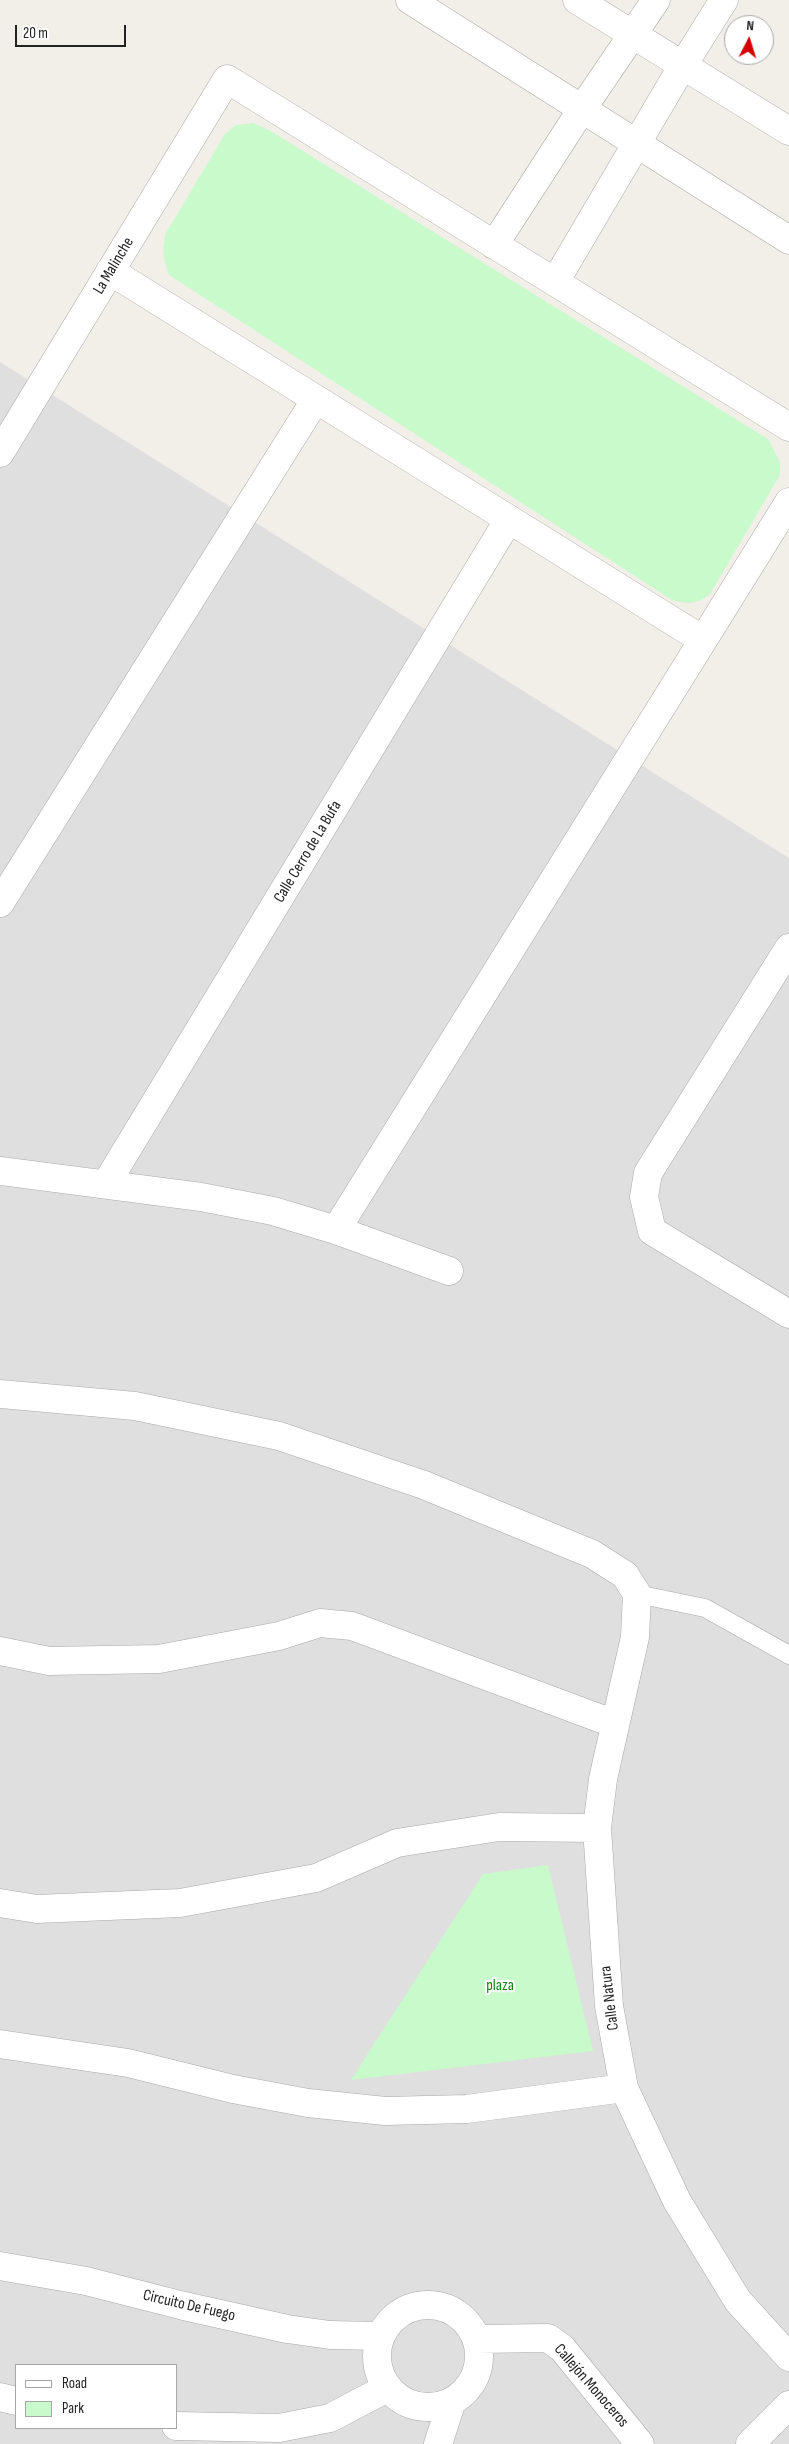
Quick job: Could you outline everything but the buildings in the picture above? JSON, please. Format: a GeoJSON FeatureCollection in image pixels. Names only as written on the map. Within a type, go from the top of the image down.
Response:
{"type":"FeatureCollection","features":[{"type":"Feature","properties":{"kind":"street"},"geometry":{"type":"LineString","coordinates":[[410,0],[789,240]]}},
{"type":"Feature","properties":{"kind":"street"},"geometry":{"type":"LineString","coordinates":[[577,0],[789,131]]}},
{"type":"Feature","properties":{"kind":"street"},"geometry":{"type":"LineString","coordinates":[[656,0],[582,109],[494,245],[789,427]]}},
{"type":"Feature","properties":{"kind":"street"},"geometry":{"type":"LineString","coordinates":[[555,282],[683,65],[724,0]]}},
{"type":"Feature","properties":{"kind":"street","name":"La Malinche"},"geometry":{"type":"LineString","coordinates":[[0,453],[227,79],[494,245]]}},
{"type":"Feature","properties":{"kind":"street"},"geometry":{"type":"LineString","coordinates":[[110,271],[703,640]]}},
{"type":"Feature","properties":{"kind":"street"},"geometry":{"type":"LineString","coordinates":[[0,903],[316,399]]}},
{"type":"Feature","properties":{"kind":"street"},"geometry":{"type":"LineString","coordinates":[[336,1230],[789,502]]}},
{"type":"Feature","properties":{"kind":"street","name":"Calle Cerro de La Bufa"},"geometry":{"type":"LineString","coordinates":[[106,1184],[509,519]]}},
{"type":"Feature","properties":{"kind":"street"},"geometry":{"type":"LineString","coordinates":[[789,948],[648,1173],[644,1197],[652,1231],[789,1314]]}},
{"type":"Feature","properties":{"kind":"street"},"geometry":{"type":"LineString","coordinates":[[0,1171],[201,1197],[273,1211],[336,1230],[449,1271]]}},
{"type":"Feature","properties":{"kind":"street"},"geometry":{"type":"LineString","coordinates":[[0,1394],[135,1406],[279,1436],[424,1485],[592,1554],[624,1575],[637,1594]]}},
{"type":"Feature","properties":{"kind":"street","name":"Calle Natura"},"geometry":{"type":"LineString","coordinates":[[637,1594],[635,1637],[603,1779],[597,1828],[609,2006],[624,2088],[682,2209],[738,2301],[789,2357]]}},
{"type":"Feature","properties":{"kind":"street"},"geometry":{"type":"LineString","coordinates":[[0,1651],[49,1661],[158,1659],[279,1636],[320,1623],[352,1626],[615,1724]]}},
{"type":"Feature","properties":{"kind":"street"},"geometry":{"type":"LineString","coordinates":[[0,1903],[37,1909],[180,1903],[316,1878],[397,1843],[499,1827],[597,1828]]}},
{"type":"Feature","properties":{"kind":"street"},"geometry":{"type":"LineString","coordinates":[[0,2044],[128,2063],[232,2089],[308,2103],[384,2111],[467,2109],[624,2088]]}},
{"type":"Feature","properties":{"kind":"street","name":"Circuito De Fuego"},"geometry":{"type":"LineString","coordinates":[[0,2266],[86,2281],[184,2306],[287,2329],[330,2334],[379,2336]]}},
{"type":"Feature","properties":{"kind":"street"},"geometry":{"type":"LineString","coordinates":[[420,2304],[438,2305],[455,2312],[468,2323],[477,2339],[480,2357],[476,2374],[467,2390],[452,2401],[435,2407],[417,2406],[401,2400],[387,2388],[378,2372],[376,2354],[379,2336],[388,2321],[403,2310],[420,2304]]}},
{"type":"Feature","properties":{"kind":"street","name":"Callejón Monoceros"},"geometry":{"type":"LineString","coordinates":[[477,2339],[548,2338],[562,2348],[640,2444]]}},
{"type":"Feature","properties":{"kind":"street"},"geometry":{"type":"LineString","coordinates":[[178,2426],[279,2428],[330,2418],[387,2388]]}},
{"type":"Feature","properties":{"kind":"street"},"geometry":{"type":"LineString","coordinates":[[0,2397],[15,2401]]}},
{"type":"Feature","properties":{"kind":"street"},"geometry":{"type":"LineString","coordinates":[[438,2444],[452,2401]]}},
{"type":"Feature","properties":{"kind":"street"},"geometry":{"type":"LineString","coordinates":[[750,2444],[789,2405]]}},
{"type":"Feature","properties":{"kind":"lane"},"geometry":{"type":"LineString","coordinates":[[637,1594],[705,1608],[789,1655]]}},
{"type":"Feature","properties":{"kind":"shaded area"},"geometry":{"type":"Polygon","coordinates":[[[0,362],[789,858],[789,2444],[0,2444],[0,362]]]}},
{"type":"Feature","properties":{"kind":"green space"},"geometry":{"type":"Polygon","coordinates":[[[253,123],[269,130],[768,439],[780,462],[780,475],[710,594],[692,603],[672,600],[169,275],[165,265],[164,254],[166,233],[225,134],[236,125],[253,123]]]}},
{"type":"Feature","properties":{"kind":"green space","name":"plaza"},"geometry":{"type":"Polygon","coordinates":[[[548,1865],[593,2051],[351,2080],[483,1874],[548,1865]]]}}]}
